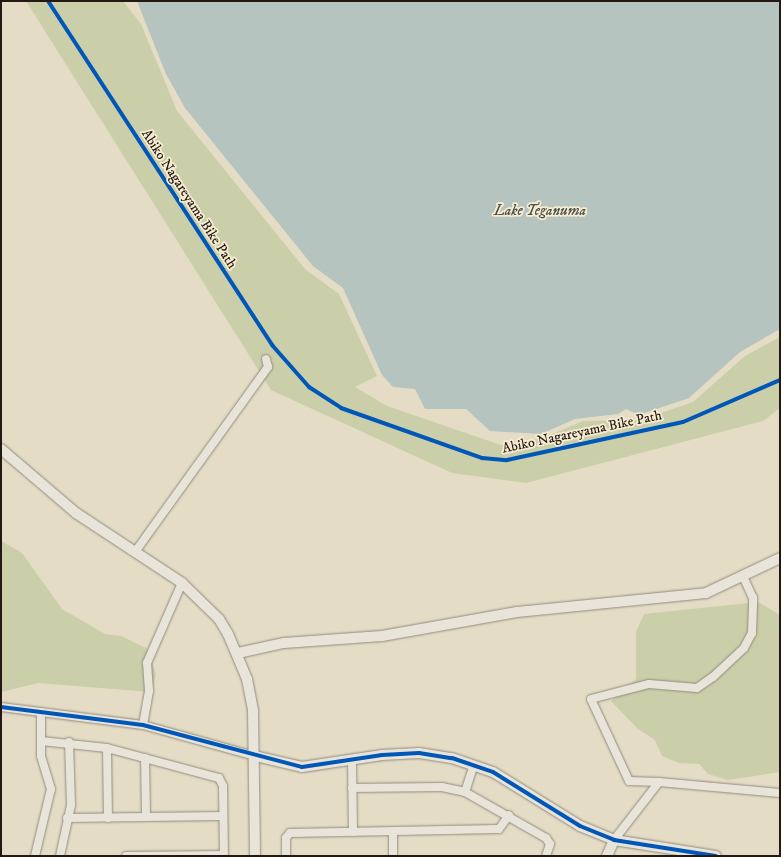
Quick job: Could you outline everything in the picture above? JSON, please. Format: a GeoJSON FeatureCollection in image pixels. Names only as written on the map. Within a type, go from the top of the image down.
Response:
{"type":"FeatureCollection","features":[{"type":"Feature","properties":{"kind":"street"},"geometry":{"type":"LineString","coordinates":[[135,552],[268,367],[266,359]]}},
{"type":"Feature","properties":{"kind":"street"},"geometry":{"type":"LineString","coordinates":[[1,449],[76,513],[182,583],[219,619],[238,653],[253,711],[256,856]]}},
{"type":"Feature","properties":{"kind":"street"},"geometry":{"type":"LineString","coordinates":[[238,653],[284,643],[382,636],[517,612],[706,593],[743,577],[780,558]]}},
{"type":"Feature","properties":{"kind":"street"},"geometry":{"type":"LineString","coordinates":[[743,577],[753,598],[752,633],[744,648],[712,677],[696,688],[649,684],[590,700],[629,781],[659,782],[780,794]]}},
{"type":"Feature","properties":{"kind":"street"},"geometry":{"type":"LineString","coordinates":[[143,725],[148,691],[147,663],[182,583]]}},
{"type":"Feature","properties":{"kind":"street"},"geometry":{"type":"LineString","coordinates":[[1,707],[143,725],[255,756],[302,767],[419,753],[474,765],[580,826],[614,840],[716,856]]}},
{"type":"Feature","properties":{"kind":"street"},"geometry":{"type":"LineString","coordinates":[[35,856],[51,789],[41,756],[41,712]]}},
{"type":"Feature","properties":{"kind":"street"},"geometry":{"type":"LineString","coordinates":[[41,741],[69,742],[107,748],[219,778],[223,786],[224,855],[126,856]]}},
{"type":"Feature","properties":{"kind":"street"},"geometry":{"type":"LineString","coordinates":[[60,856],[71,804],[69,742]]}},
{"type":"Feature","properties":{"kind":"street"},"geometry":{"type":"LineString","coordinates":[[107,748],[108,818]]}},
{"type":"Feature","properties":{"kind":"street"},"geometry":{"type":"LineString","coordinates":[[145,758],[146,817]]}},
{"type":"Feature","properties":{"kind":"street"},"geometry":{"type":"LineString","coordinates":[[352,760],[353,832]]}},
{"type":"Feature","properties":{"kind":"street"},"geometry":{"type":"LineString","coordinates":[[465,792],[474,765]]}},
{"type":"Feature","properties":{"kind":"street"},"geometry":{"type":"LineString","coordinates":[[607,856],[614,840],[659,782]]}},
{"type":"Feature","properties":{"kind":"street"},"geometry":{"type":"LineString","coordinates":[[352,788],[442,787],[465,792],[509,815],[546,838],[550,844],[546,856]]}},
{"type":"Feature","properties":{"kind":"street"},"geometry":{"type":"LineString","coordinates":[[286,856],[286,838],[290,833],[500,829],[509,815]]}},
{"type":"Feature","properties":{"kind":"street"},"geometry":{"type":"LineString","coordinates":[[67,818],[223,816]]}},
{"type":"Feature","properties":{"kind":"street"},"geometry":{"type":"LineString","coordinates":[[393,831],[393,856]]}},
{"type":"Feature","properties":{"kind":"green space"},"geometry":{"type":"Polygon","coordinates":[[[26,1],[123,1],[141,24],[177,111],[305,269],[339,294],[377,376],[355,387],[387,406],[501,445],[543,438],[583,421],[640,420],[693,402],[745,356],[780,337],[780,408],[763,421],[526,483],[452,473],[271,390],[26,1]]]}},
{"type":"Feature","properties":{"kind":"green space"},"geometry":{"type":"Polygon","coordinates":[[[1,541],[22,553],[62,609],[105,634],[121,636],[148,649],[156,675],[151,692],[38,683],[1,692],[1,541]]]}},
{"type":"Feature","properties":{"kind":"green space"},"geometry":{"type":"Polygon","coordinates":[[[758,602],[780,615],[780,772],[728,780],[708,774],[699,764],[679,763],[662,756],[655,740],[638,729],[611,701],[636,679],[636,632],[644,614],[758,602]]]}},
{"type":"Feature","properties":{"kind":"water","name":"Lake Teganuma"},"geometry":{"type":"Polygon","coordinates":[[[137,1],[780,1],[780,329],[740,352],[689,398],[639,415],[626,409],[618,414],[575,419],[541,434],[490,431],[466,409],[425,409],[415,389],[393,387],[382,375],[343,288],[313,266],[185,108],[166,74],[137,1]]]}},
{"type":"Feature","properties":{"kind":"cycle path","name":"Abiko Nagareyama Bike Path"},"geometry":{"type":"LineString","coordinates":[[48,1],[272,345],[309,387],[341,408],[482,458],[507,460],[683,422],[780,380]]}},
{"type":"Feature","properties":{"kind":"cycle path"},"geometry":{"type":"LineString","coordinates":[[1,707],[143,725],[302,767],[382,755],[419,753],[452,758],[493,772],[580,826],[614,840],[716,856]]}}]}
